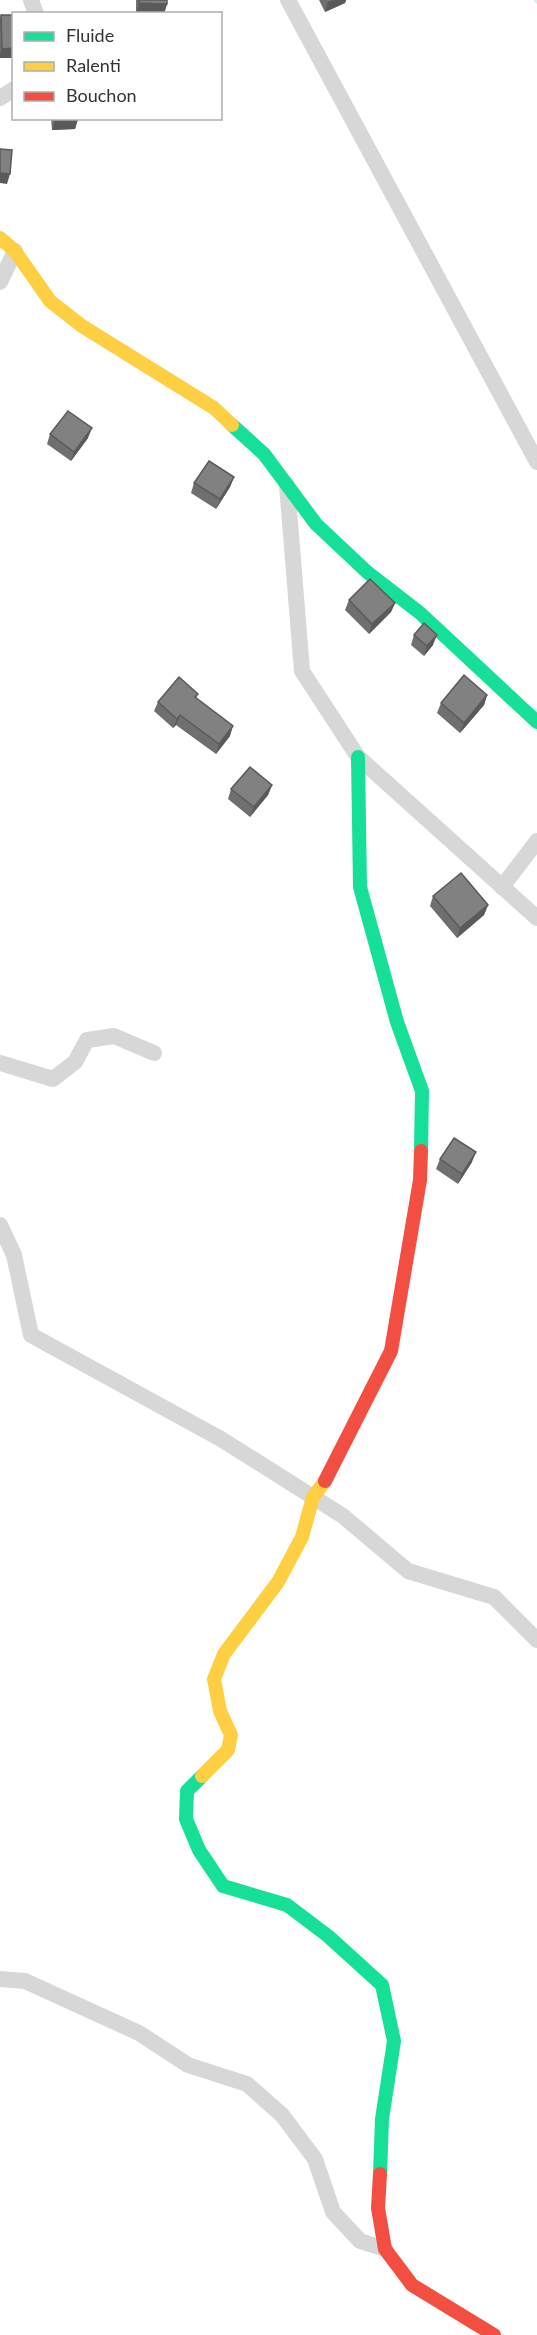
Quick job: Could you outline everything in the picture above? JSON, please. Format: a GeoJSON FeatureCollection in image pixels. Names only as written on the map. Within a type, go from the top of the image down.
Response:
{"type":"FeatureCollection","features":[{"type":"Feature","properties":{"kind":"street"},"geometry":{"type":"LineString","coordinates":[[288,0],[537,462]]}},
{"type":"Feature","properties":{"kind":"street"},"geometry":{"type":"LineString","coordinates":[[0,238],[15,251],[50,301],[82,326],[214,408],[264,454],[316,524],[367,572],[420,613],[534,715]]}},
{"type":"Feature","properties":{"kind":"street"},"geometry":{"type":"LineString","coordinates":[[0,282],[15,251]]}},
{"type":"Feature","properties":{"kind":"street"},"geometry":{"type":"LineString","coordinates":[[286,484],[302,671],[358,757],[537,918]]}},
{"type":"Feature","properties":{"kind":"street"},"geometry":{"type":"LineString","coordinates":[[358,757],[360,887],[397,1022],[422,1091],[420,1180],[391,1351],[323,1486],[314,1497],[302,1537],[278,1582],[224,1654],[214,1679],[220,1711],[231,1735],[228,1750],[187,1791],[186,1819],[199,1850],[223,1886],[287,1905],[328,1936],[382,1985],[394,2041],[382,2120],[378,2208],[386,2250],[412,2285],[494,2335]]}},
{"type":"Feature","properties":{"kind":"street"},"geometry":{"type":"LineString","coordinates":[[502,887],[537,841]]}},
{"type":"Feature","properties":{"kind":"street"},"geometry":{"type":"LineString","coordinates":[[0,1063],[53,1078],[75,1062],[87,1040],[114,1036],[154,1053]]}},
{"type":"Feature","properties":{"kind":"street"},"geometry":{"type":"LineString","coordinates":[[0,1225],[14,1255],[31,1335],[221,1439],[314,1497],[343,1516],[408,1571],[494,1598],[537,1640]]}},
{"type":"Feature","properties":{"kind":"street"},"geometry":{"type":"LineString","coordinates":[[0,1979],[25,1981],[139,2033],[188,2065],[247,2084],[282,2115],[315,2159],[333,2212],[360,2241],[386,2250]]}},
{"type":"Feature","properties":{"kind":"building"},"geometry":{"type":"Polygon","coordinates":[[[139,0],[167,0],[167,4],[139,3],[139,0]]]}},
{"type":"Feature","properties":{"kind":"building"},"geometry":{"type":"Polygon","coordinates":[[[1,15],[12,15],[12,48],[2,49],[1,15]]]}},
{"type":"Feature","properties":{"kind":"building"},"geometry":{"type":"Polygon","coordinates":[[[0,149],[12,150],[10,174],[0,173],[0,149]]]}},
{"type":"Feature","properties":{"kind":"building"},"geometry":{"type":"Polygon","coordinates":[[[68,411],[92,428],[74,452],[50,434],[68,411]]]}},
{"type":"Feature","properties":{"kind":"building"},"geometry":{"type":"Polygon","coordinates":[[[209,461],[234,477],[220,499],[194,483],[209,461]]]}},
{"type":"Feature","properties":{"kind":"building"},"geometry":{"type":"Polygon","coordinates":[[[370,579],[395,603],[372,624],[349,600],[370,579]]]}},
{"type":"Feature","properties":{"kind":"building"},"geometry":{"type":"Polygon","coordinates":[[[424,623],[437,635],[427,646],[414,635],[424,623]]]}},
{"type":"Feature","properties":{"kind":"building"},"geometry":{"type":"Polygon","coordinates":[[[464,675],[487,695],[464,723],[441,703],[464,675]]]}},
{"type":"Feature","properties":{"kind":"building"},"geometry":{"type":"Polygon","coordinates":[[[179,677],[198,694],[195,697],[233,726],[219,744],[180,715],[177,719],[158,702],[179,677]]]}},
{"type":"Feature","properties":{"kind":"building"},"geometry":{"type":"Polygon","coordinates":[[[250,767],[272,785],[254,807],[231,789],[250,767]]]}},
{"type":"Feature","properties":{"kind":"building"},"geometry":{"type":"Polygon","coordinates":[[[461,873],[488,905],[460,928],[433,896],[461,873]]]}},
{"type":"Feature","properties":{"kind":"building"},"geometry":{"type":"Polygon","coordinates":[[[454,1138],[476,1152],[462,1174],[440,1159],[454,1138]]]}},
{"type":"Feature","properties":{"kind":"traffic: fast"},"geometry":{"type":"LineString","coordinates":[[232,425],[264,454],[316,524],[367,572],[420,613],[537,722]]}},
{"type":"Feature","properties":{"kind":"traffic: fast"},"geometry":{"type":"LineString","coordinates":[[358,757],[360,887],[397,1022],[422,1091],[421,1151]]}},
{"type":"Feature","properties":{"kind":"traffic: fast"},"geometry":{"type":"LineString","coordinates":[[202,1776],[187,1791],[186,1819],[199,1850],[223,1886],[287,1905],[328,1936],[382,1985],[394,2041],[382,2119],[380,2174]]}},
{"type":"Feature","properties":{"kind":"traffic: slow"},"geometry":{"type":"LineString","coordinates":[[0,238],[15,251],[50,301],[82,326],[214,408],[232,425]]}},
{"type":"Feature","properties":{"kind":"traffic: slow"},"geometry":{"type":"LineString","coordinates":[[202,1776],[228,1750],[231,1735],[220,1711],[214,1679],[224,1654],[278,1582],[302,1537],[313,1497],[325,1481]]}},
{"type":"Feature","properties":{"kind":"traffic: jam"},"geometry":{"type":"LineString","coordinates":[[325,1481],[391,1351],[420,1180],[421,1151]]}},
{"type":"Feature","properties":{"kind":"traffic: jam"},"geometry":{"type":"LineString","coordinates":[[380,2174],[378,2208],[385,2249],[412,2285],[494,2335]]}}]}
